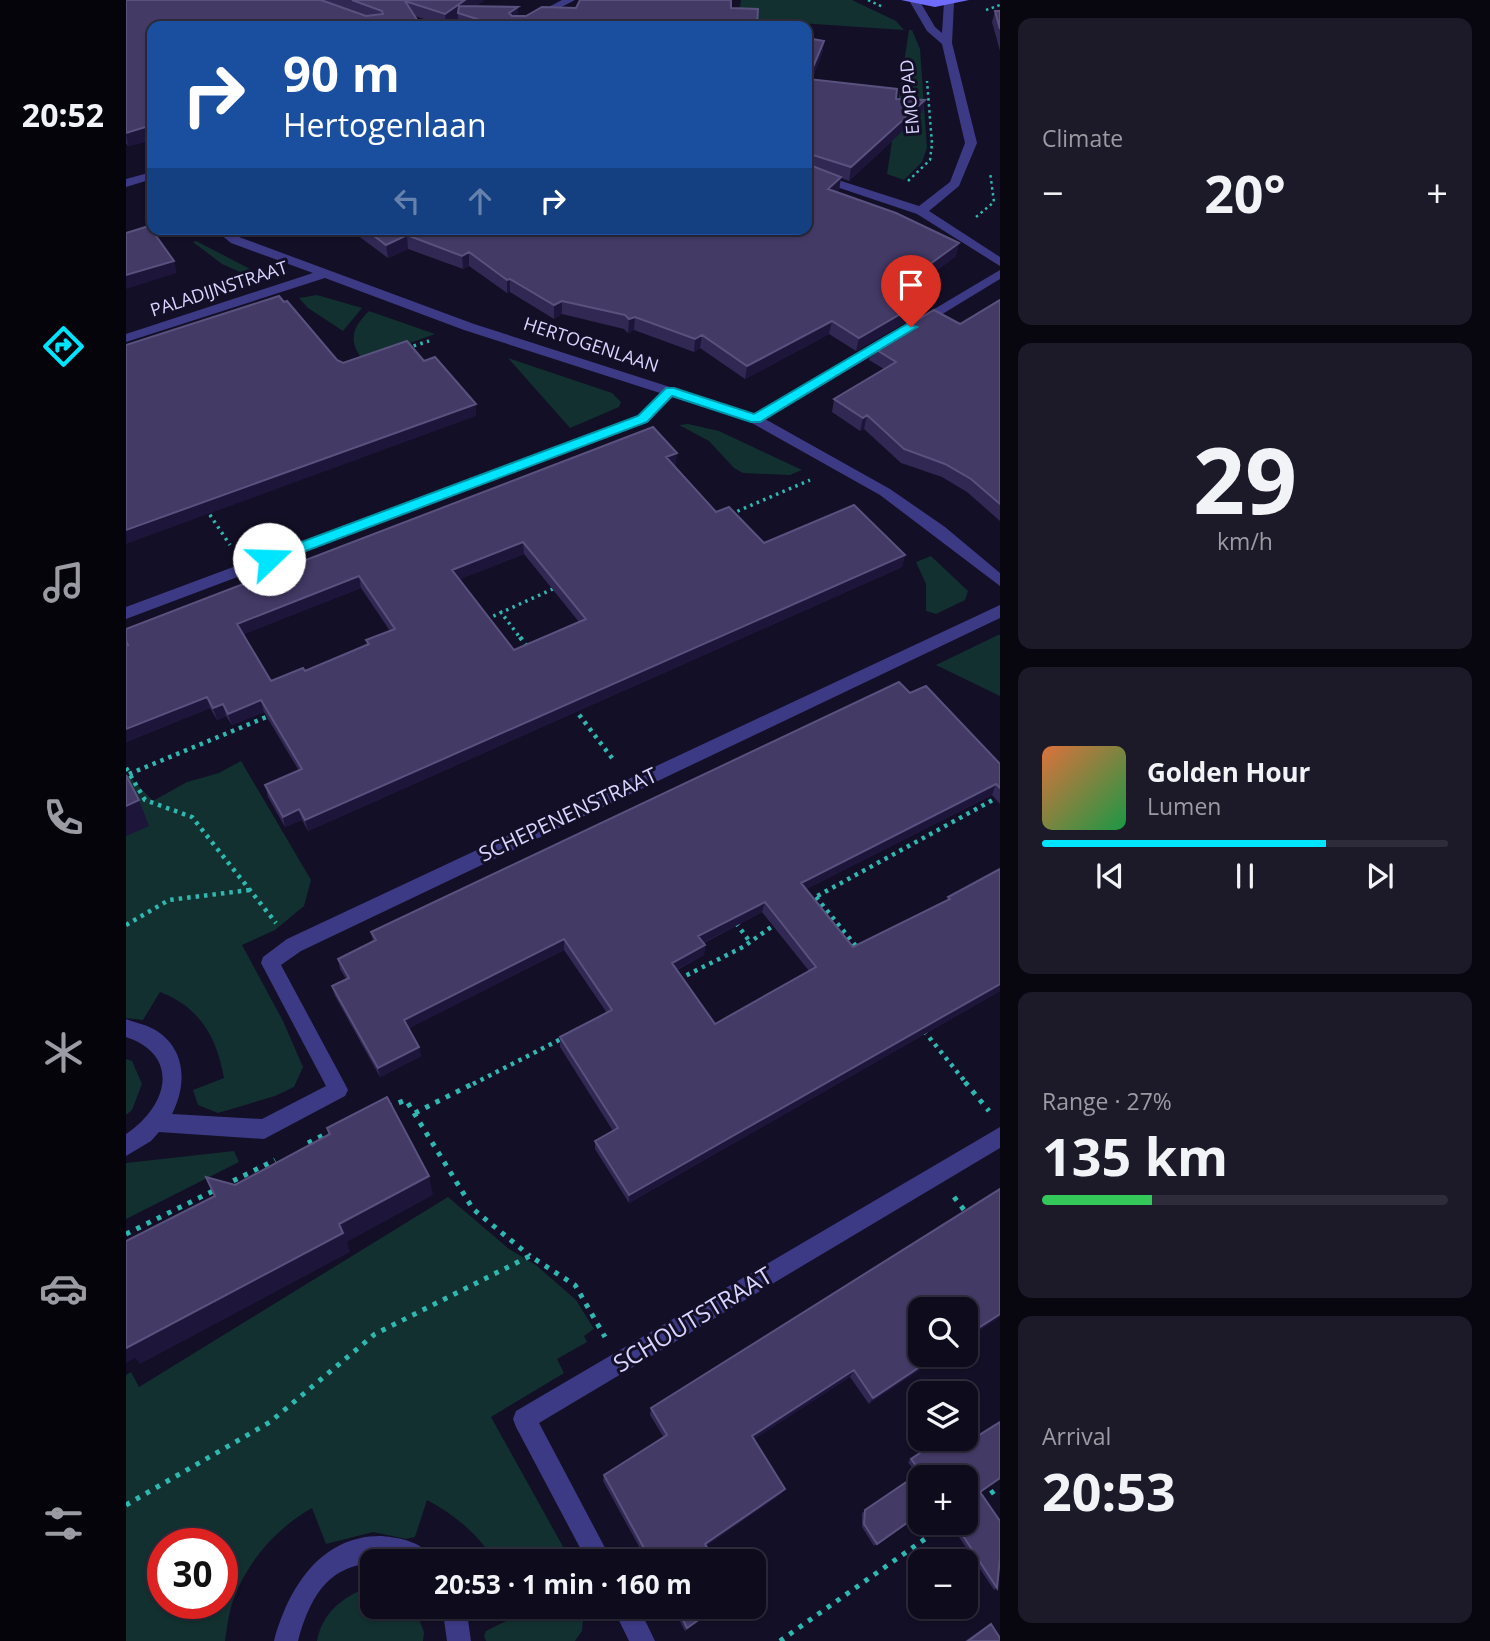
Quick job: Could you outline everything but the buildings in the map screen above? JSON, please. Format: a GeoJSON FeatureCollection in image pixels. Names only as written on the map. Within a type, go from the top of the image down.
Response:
{"type":"FeatureCollection","features":[{"type":"Feature","properties":{"kind":"main road"},"geometry":{"type":"LineString","coordinates":[[910,1],[949,3],[964,0]]}},
{"type":"Feature","properties":{"kind":"street"},"geometry":{"type":"LineString","coordinates":[[527,21],[570,0]]}},
{"type":"Feature","properties":{"kind":"street","name":"EMOPAD"},"geometry":{"type":"LineString","coordinates":[[910,1],[931,29],[947,43]]}},
{"type":"Feature","properties":{"kind":"street","name":"EMOPAD"},"geometry":{"type":"LineString","coordinates":[[920,211],[955,184],[971,144],[947,43],[949,3]]}},
{"type":"Feature","properties":{"kind":"street"},"geometry":{"type":"LineString","coordinates":[[812,175],[920,211],[1000,262]]}},
{"type":"Feature","properties":{"kind":"street"},"geometry":{"type":"LineString","coordinates":[[126,183],[147,178]]}},
{"type":"Feature","properties":{"kind":"street","name":"HERTOGENLAAN"},"geometry":{"type":"LineString","coordinates":[[228,235],[323,274],[469,327],[755,419],[885,492],[940,531],[1000,581]]}},
{"type":"Feature","properties":{"kind":"street","name":"PALADIJNSTRAAT"},"geometry":{"type":"LineString","coordinates":[[126,338],[323,274]]}},
{"type":"Feature","properties":{"kind":"street"},"geometry":{"type":"LineString","coordinates":[[755,419],[1000,274]]}},
{"type":"Feature","properties":{"kind":"street"},"geometry":{"type":"LineString","coordinates":[[126,613],[643,419],[670,391]]}},
{"type":"Feature","properties":{"kind":"street","name":"SCHEPENENSTRAAT"},"geometry":{"type":"LineString","coordinates":[[338,1090],[270,963],[294,945],[1000,611]]}},
{"type":"Feature","properties":{"kind":"street"},"geometry":{"type":"LineString","coordinates":[[126,1028],[140,1030],[159,1041],[170,1058],[175,1078],[170,1101],[158,1122],[126,1146]]}},
{"type":"Feature","properties":{"kind":"street"},"geometry":{"type":"LineString","coordinates":[[158,1122],[264,1129],[338,1090]]}},
{"type":"Feature","properties":{"kind":"street","name":"SCHOUTSTRAAT"},"geometry":{"type":"LineString","coordinates":[[594,1549],[524,1419],[1000,1137]]}},
{"type":"Feature","properties":{"kind":"street"},"geometry":{"type":"LineString","coordinates":[[362,1549],[392,1549]]}},
{"type":"Feature","properties":{"kind":"street"},"geometry":{"type":"LineString","coordinates":[[286,1641],[294,1608],[312,1581],[335,1560],[360,1550]]}},
{"type":"Feature","properties":{"kind":"street"},"geometry":{"type":"LineString","coordinates":[[456,1619],[459,1641]]}},
{"type":"Feature","properties":{"kind":"street"},"geometry":{"type":"LineString","coordinates":[[631,1619],[643,1641]]}},
{"type":"Feature","properties":{"kind":"path","name":"EMOPAD"},"geometry":{"type":"LineString","coordinates":[[886,200],[930,160],[932,144],[926,73]]}},
{"type":"Feature","properties":{"kind":"path"},"geometry":{"type":"LineString","coordinates":[[405,349],[469,327]]}},
{"type":"Feature","properties":{"kind":"path"},"geometry":{"type":"LineString","coordinates":[[728,515],[841,467]]}},
{"type":"Feature","properties":{"kind":"path"},"geometry":{"type":"LineString","coordinates":[[201,502],[245,569]]}},
{"type":"Feature","properties":{"kind":"path"},"geometry":{"type":"LineString","coordinates":[[480,623],[500,611],[564,584]]}},
{"type":"Feature","properties":{"kind":"path"},"geometry":{"type":"LineString","coordinates":[[500,611],[533,654]]}},
{"type":"Feature","properties":{"kind":"path"},"geometry":{"type":"LineString","coordinates":[[566,698],[632,784]]}},
{"type":"Feature","properties":{"kind":"path"},"geometry":{"type":"LineString","coordinates":[[130,774],[283,710]]}},
{"type":"Feature","properties":{"kind":"path"},"geometry":{"type":"LineString","coordinates":[[126,768],[145,800],[192,817],[294,945]]}},
{"type":"Feature","properties":{"kind":"path"},"geometry":{"type":"LineString","coordinates":[[801,907],[1000,796]]}},
{"type":"Feature","properties":{"kind":"path"},"geometry":{"type":"LineString","coordinates":[[126,926],[169,900],[250,890]]}},
{"type":"Feature","properties":{"kind":"path"},"geometry":{"type":"LineString","coordinates":[[816,897],[859,951]]}},
{"type":"Feature","properties":{"kind":"path"},"geometry":{"type":"LineString","coordinates":[[735,921],[750,942]]}},
{"type":"Feature","properties":{"kind":"path"},"geometry":{"type":"LineString","coordinates":[[670,984],[750,942],[780,921]]}},
{"type":"Feature","properties":{"kind":"path"},"geometry":{"type":"LineString","coordinates":[[921,1027],[991,1114]]}},
{"type":"Feature","properties":{"kind":"path"},"geometry":{"type":"LineString","coordinates":[[415,1113],[573,1033]]}},
{"type":"Feature","properties":{"kind":"path"},"geometry":{"type":"LineString","coordinates":[[296,1149],[357,1119],[338,1090]]}},
{"type":"Feature","properties":{"kind":"path"},"geometry":{"type":"LineString","coordinates":[[382,1110],[406,1100],[473,1209],[530,1256],[575,1285],[620,1363]]}},
{"type":"Feature","properties":{"kind":"path"},"geometry":{"type":"LineString","coordinates":[[126,1234],[284,1155]]}},
{"type":"Feature","properties":{"kind":"path"},"geometry":{"type":"LineString","coordinates":[[938,1175],[969,1216]]}},
{"type":"Feature","properties":{"kind":"path"},"geometry":{"type":"LineString","coordinates":[[126,1505],[270,1422],[375,1334],[530,1256]]}},
{"type":"Feature","properties":{"kind":"path"},"geometry":{"type":"LineString","coordinates":[[978,1502],[1000,1487]]}},
{"type":"Feature","properties":{"kind":"path"},"geometry":{"type":"LineString","coordinates":[[780,1641],[931,1535]]}},
{"type":"Feature","properties":{"kind":"green space"},"geometry":{"type":"Polygon","coordinates":[[[741,0],[852,0],[896,21],[904,30],[812,24],[812,21],[738,19],[741,0]]]}},
{"type":"Feature","properties":{"kind":"green space"},"geometry":{"type":"Polygon","coordinates":[[[909,30],[912,30],[920,49],[927,148],[922,162],[904,180],[887,174],[909,30]]]}},
{"type":"Feature","properties":{"kind":"green space"},"geometry":{"type":"Polygon","coordinates":[[[196,241],[254,271],[257,277],[254,282],[246,287],[221,285],[240,277],[240,272],[222,264],[193,242],[196,241]]]}},
{"type":"Feature","properties":{"kind":"green space"},"geometry":{"type":"Polygon","coordinates":[[[317,295],[362,308],[343,331],[308,308],[299,298],[317,295]]]}},
{"type":"Feature","properties":{"kind":"green space"},"geometry":{"type":"Polygon","coordinates":[[[369,311],[435,334],[363,360],[355,346],[354,334],[369,311]]]}},
{"type":"Feature","properties":{"kind":"green space"},"geometry":{"type":"Polygon","coordinates":[[[508,358],[612,393],[621,402],[619,407],[570,428],[508,358]]]}},
{"type":"Feature","properties":{"kind":"green space"},"geometry":{"type":"Polygon","coordinates":[[[688,424],[719,431],[802,470],[790,475],[743,473],[734,468],[709,441],[679,425],[688,424]]]}},
{"type":"Feature","properties":{"kind":"green space"},"geometry":{"type":"Polygon","coordinates":[[[931,556],[968,591],[965,600],[936,614],[926,611],[926,584],[916,562],[931,556]]]}},
{"type":"Feature","properties":{"kind":"green space"},"geometry":{"type":"Polygon","coordinates":[[[998,635],[1000,696],[936,665],[998,635]]]}},
{"type":"Feature","properties":{"kind":"green space"},"geometry":{"type":"Polygon","coordinates":[[[241,761],[311,880],[304,906],[275,930],[242,945],[283,1021],[303,1067],[294,1087],[275,1096],[218,1113],[198,1105],[193,1090],[224,1078],[217,1050],[196,1015],[174,998],[160,992],[143,1020],[126,1018],[126,773],[153,801],[187,782],[219,773],[241,761]]]}},
{"type":"Feature","properties":{"kind":"green space"},"geometry":{"type":"Polygon","coordinates":[[[126,1059],[132,1061],[142,1084],[132,1110],[126,1115],[126,1059]]]}},
{"type":"Feature","properties":{"kind":"green space"},"geometry":{"type":"Polygon","coordinates":[[[234,1151],[239,1162],[126,1219],[126,1163],[234,1151]]]}},
{"type":"Feature","properties":{"kind":"green space"},"geometry":{"type":"Polygon","coordinates":[[[448,1197],[509,1249],[536,1265],[576,1300],[594,1329],[584,1336],[587,1342],[557,1359],[564,1373],[491,1417],[564,1549],[486,1549],[465,1526],[427,1500],[415,1537],[406,1539],[373,1532],[326,1544],[312,1508],[276,1535],[256,1558],[238,1589],[238,1528],[147,1528],[147,1619],[228,1619],[225,1641],[126,1641],[126,1375],[131,1372],[139,1387],[448,1197]]]}},
{"type":"Feature","properties":{"kind":"green space"},"geometry":{"type":"Polygon","coordinates":[[[360,1591],[360,1619],[419,1619],[424,1632],[423,1641],[317,1641],[328,1615],[348,1597],[360,1591]]]}},
{"type":"Feature","properties":{"kind":"green space"},"geometry":{"type":"Polygon","coordinates":[[[510,1619],[583,1619],[582,1631],[575,1641],[486,1641],[486,1631],[510,1619]]]}},
{"type":"Feature","properties":{"kind":"route"},"geometry":{"type":"LineString","coordinates":[[269,559],[643,419],[670,391],[755,419],[911,327]]}}]}
